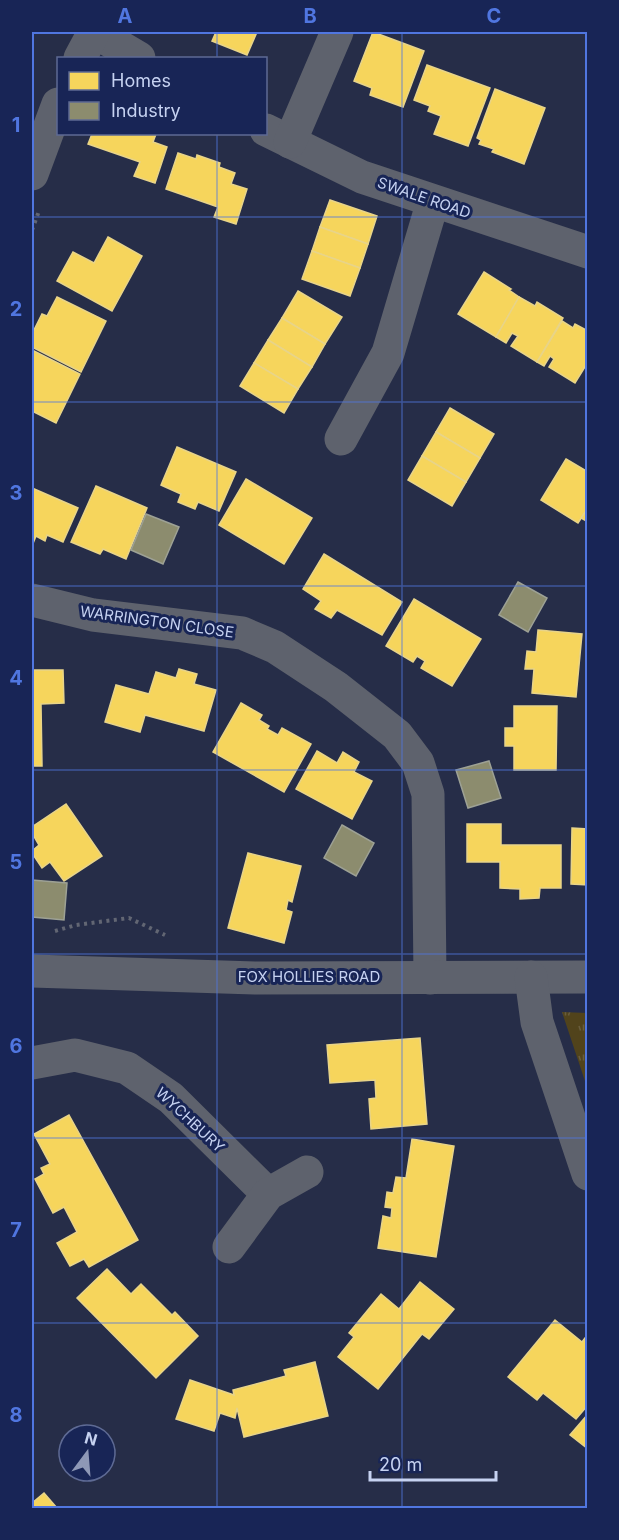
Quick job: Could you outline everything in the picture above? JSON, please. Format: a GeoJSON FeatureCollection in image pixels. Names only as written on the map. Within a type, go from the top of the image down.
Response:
{"type":"FeatureCollection","features":[{"type":"Feature","properties":{"kind":"street"},"geometry":{"type":"LineString","coordinates":[[81,57],[94,32],[137,57]]}},
{"type":"Feature","properties":{"kind":"street"},"geometry":{"type":"LineString","coordinates":[[278,136],[337,32]]}},
{"type":"Feature","properties":{"kind":"street"},"geometry":{"type":"LineString","coordinates":[[32,174],[57,107]]}},
{"type":"Feature","properties":{"kind":"street","name":"SWALE ROAD"},"geometry":{"type":"LineString","coordinates":[[278,136],[362,177],[588,252]]}},
{"type":"Feature","properties":{"kind":"street"},"geometry":{"type":"LineString","coordinates":[[342,439],[388,353],[433,201]]}},
{"type":"Feature","properties":{"kind":"street","name":"WARRINGTON CLOSE"},"geometry":{"type":"LineString","coordinates":[[32,600],[93,615],[242,633],[275,647],[319,676],[397,735],[418,763],[428,794],[430,978]]}},
{"type":"Feature","properties":{"kind":"street","name":"FOX HOLLIES ROAD"},"geometry":{"type":"LineString","coordinates":[[32,971],[255,978],[588,977]]}},
{"type":"Feature","properties":{"kind":"street"},"geometry":{"type":"LineString","coordinates":[[531,977],[537,1022],[588,1174]]}},
{"type":"Feature","properties":{"kind":"street","name":"WYCHBURY"},"geometry":{"type":"LineString","coordinates":[[32,1063],[75,1055],[127,1068],[171,1098],[268,1194]]}},
{"type":"Feature","properties":{"kind":"street"},"geometry":{"type":"LineString","coordinates":[[229,1247],[268,1194],[307,1172]]}},
{"type":"Feature","properties":{"kind":"green space"},"geometry":{"type":"Polygon","coordinates":[[[562,1012],[587,1013],[587,1087],[562,1012]]]}},
{"type":"Feature","properties":{"kind":"building: Homes"},"geometry":{"type":"Polygon","coordinates":[[[216,32],[257,32],[247,55],[212,41],[216,32]]]}},
{"type":"Feature","properties":{"kind":"building: Homes"},"geometry":{"type":"Polygon","coordinates":[[[373,32],[424,51],[403,107],[370,95],[372,88],[354,81],[373,32]]]}},
{"type":"Feature","properties":{"kind":"building: Homes"},"geometry":{"type":"Polygon","coordinates":[[[427,65],[490,88],[468,146],[434,134],[441,116],[428,111],[430,106],[414,100],[427,65]]]}},
{"type":"Feature","properties":{"kind":"building: Homes"},"geometry":{"type":"Polygon","coordinates":[[[495,89],[545,108],[524,164],[492,152],[494,149],[479,144],[481,140],[477,138],[495,89]]]}},
{"type":"Feature","properties":{"kind":"building: Homes"},"geometry":{"type":"Polygon","coordinates":[[[92,135],[156,135],[153,142],[167,147],[155,183],[134,176],[140,162],[88,144],[92,135]]]}},
{"type":"Feature","properties":{"kind":"building: Homes"},"geometry":{"type":"Polygon","coordinates":[[[178,153],[196,159],[197,155],[220,163],[219,167],[235,173],[231,184],[247,189],[236,224],[214,217],[218,207],[166,189],[178,153]]]}},
{"type":"Feature","properties":{"kind":"building: Homes"},"geometry":{"type":"Polygon","coordinates":[[[330,200],[377,216],[368,244],[320,227],[330,200]]]}},
{"type":"Feature","properties":{"kind":"building: Homes"},"geometry":{"type":"Polygon","coordinates":[[[320,227],[368,244],[360,268],[312,251],[320,227]]]}},
{"type":"Feature","properties":{"kind":"building: Homes"},"geometry":{"type":"Polygon","coordinates":[[[108,237],[142,256],[112,311],[57,281],[73,252],[94,263],[108,237]]]}},
{"type":"Feature","properties":{"kind":"building: Homes"},"geometry":{"type":"Polygon","coordinates":[[[312,251],[360,268],[350,296],[302,279],[312,251]]]}},
{"type":"Feature","properties":{"kind":"building: Homes"},"geometry":{"type":"Polygon","coordinates":[[[484,272],[511,289],[509,290],[519,297],[496,337],[458,314],[484,272]]]}},
{"type":"Feature","properties":{"kind":"building: Homes"},"geometry":{"type":"Polygon","coordinates":[[[298,291],[342,317],[325,344],[282,318],[298,291]]]}},
{"type":"Feature","properties":{"kind":"building: Homes"},"geometry":{"type":"Polygon","coordinates":[[[57,297],[106,321],[81,372],[32,347],[32,334],[42,314],[47,316],[57,297]]]}},
{"type":"Feature","properties":{"kind":"building: Homes"},"geometry":{"type":"Polygon","coordinates":[[[519,297],[535,306],[537,302],[563,318],[537,362],[511,346],[518,336],[512,333],[506,343],[496,337],[519,297]]]}},
{"type":"Feature","properties":{"kind":"building: Homes"},"geometry":{"type":"Polygon","coordinates":[[[282,318],[325,344],[312,367],[268,340],[282,318]]]}},
{"type":"Feature","properties":{"kind":"building: Homes"},"geometry":{"type":"Polygon","coordinates":[[[562,321],[573,328],[575,324],[588,331],[588,362],[575,383],[549,367],[554,359],[550,356],[544,366],[537,362],[562,321]]]}},
{"type":"Feature","properties":{"kind":"building: Homes"},"geometry":{"type":"Polygon","coordinates":[[[268,340],[312,367],[298,389],[254,363],[268,340]]]}},
{"type":"Feature","properties":{"kind":"building: Homes"},"geometry":{"type":"Polygon","coordinates":[[[32,350],[80,374],[56,423],[32,411],[32,350]]]}},
{"type":"Feature","properties":{"kind":"building: Homes"},"geometry":{"type":"Polygon","coordinates":[[[254,363],[298,389],[284,413],[240,386],[254,363]]]}},
{"type":"Feature","properties":{"kind":"building: Homes"},"geometry":{"type":"Polygon","coordinates":[[[450,408],[494,434],[480,458],[436,432],[450,408]]]}},
{"type":"Feature","properties":{"kind":"building: Homes"},"geometry":{"type":"Polygon","coordinates":[[[436,432],[480,458],[466,482],[422,456],[436,432]]]}},
{"type":"Feature","properties":{"kind":"building: Homes"},"geometry":{"type":"Polygon","coordinates":[[[177,447],[236,472],[219,511],[198,502],[195,509],[178,502],[181,494],[161,485],[177,447]]]}},
{"type":"Feature","properties":{"kind":"building: Homes"},"geometry":{"type":"Polygon","coordinates":[[[422,456],[466,482],[452,506],[408,480],[422,456]]]}},
{"type":"Feature","properties":{"kind":"building: Homes"},"geometry":{"type":"Polygon","coordinates":[[[566,459],[588,472],[588,508],[578,523],[541,500],[566,459]]]}},
{"type":"Feature","properties":{"kind":"building: Homes"},"geometry":{"type":"Polygon","coordinates":[[[246,479],[312,518],[284,564],[219,525],[246,479]]]}},
{"type":"Feature","properties":{"kind":"building: Homes"},"geometry":{"type":"Polygon","coordinates":[[[96,486],[147,508],[126,559],[103,549],[100,554],[71,542],[96,486]]]}},
{"type":"Feature","properties":{"kind":"building: Homes"},"geometry":{"type":"Polygon","coordinates":[[[32,488],[78,508],[63,542],[47,535],[45,541],[36,536],[32,546],[32,488]]]}},
{"type":"Feature","properties":{"kind":"building: Homes"},"geometry":{"type":"Polygon","coordinates":[[[588,508],[588,522],[581,518],[588,508]]]}},
{"type":"Feature","properties":{"kind":"building: Homes"},"geometry":{"type":"Polygon","coordinates":[[[324,554],[402,602],[382,635],[337,610],[331,618],[315,609],[321,601],[303,589],[324,554]]]}},
{"type":"Feature","properties":{"kind":"building: Homes"},"geometry":{"type":"Polygon","coordinates":[[[414,599],[481,639],[452,686],[421,668],[425,661],[417,656],[413,662],[386,646],[414,599]]]}},
{"type":"Feature","properties":{"kind":"building: Homes"},"geometry":{"type":"Polygon","coordinates":[[[538,630],[582,634],[576,697],[532,693],[534,669],[525,669],[527,651],[536,652],[538,630]]]}},
{"type":"Feature","properties":{"kind":"building: Homes"},"geometry":{"type":"Polygon","coordinates":[[[179,669],[197,674],[194,684],[216,690],[204,731],[145,715],[140,732],[105,722],[116,685],[149,694],[156,672],[176,678],[179,669]]]}},
{"type":"Feature","properties":{"kind":"building: Homes"},"geometry":{"type":"Polygon","coordinates":[[[32,670],[63,670],[64,703],[41,704],[42,766],[32,766],[32,670]]]}},
{"type":"Feature","properties":{"kind":"building: Homes"},"geometry":{"type":"Polygon","coordinates":[[[241,703],[262,715],[259,720],[269,726],[267,729],[278,735],[282,728],[311,744],[284,792],[213,752],[241,703]]]}},
{"type":"Feature","properties":{"kind":"building: Homes"},"geometry":{"type":"Polygon","coordinates":[[[514,706],[557,706],[556,770],[514,770],[514,746],[505,746],[505,728],[514,728],[514,706]]]}},
{"type":"Feature","properties":{"kind":"building: Homes"},"geometry":{"type":"Polygon","coordinates":[[[317,751],[337,763],[343,752],[359,762],[354,772],[372,781],[352,819],[296,789],[317,751]]]}},
{"type":"Feature","properties":{"kind":"building: Homes"},"geometry":{"type":"Polygon","coordinates":[[[66,804],[102,856],[64,881],[50,862],[42,868],[32,853],[39,845],[32,833],[32,827],[66,804]]]}},
{"type":"Feature","properties":{"kind":"building: Homes"},"geometry":{"type":"Polygon","coordinates":[[[467,824],[501,824],[501,845],[561,845],[561,888],[540,888],[539,898],[520,899],[520,889],[500,888],[500,862],[467,862],[467,824]]]}},
{"type":"Feature","properties":{"kind":"building: Homes"},"geometry":{"type":"Polygon","coordinates":[[[572,828],[588,829],[588,885],[571,884],[572,828]]]}},
{"type":"Feature","properties":{"kind":"building: Homes"},"geometry":{"type":"Polygon","coordinates":[[[248,853],[301,866],[292,902],[288,900],[286,910],[292,912],[284,943],[228,928],[248,853]]]}},
{"type":"Feature","properties":{"kind":"building: Homes"},"geometry":{"type":"Polygon","coordinates":[[[420,1038],[427,1124],[371,1129],[369,1099],[376,1098],[375,1080],[330,1083],[327,1045],[420,1038]]]}},
{"type":"Feature","properties":{"kind":"building: Homes"},"geometry":{"type":"Polygon","coordinates":[[[69,1115],[138,1240],[89,1267],[84,1259],[70,1266],[57,1243],[77,1232],[64,1207],[53,1213],[35,1179],[44,1174],[41,1168],[50,1164],[34,1134],[69,1115]]]}},
{"type":"Feature","properties":{"kind":"building: Homes"},"geometry":{"type":"Polygon","coordinates":[[[412,1139],[454,1146],[436,1257],[378,1248],[383,1216],[391,1218],[392,1208],[385,1207],[387,1192],[393,1193],[396,1177],[406,1178],[412,1139]]]}},
{"type":"Feature","properties":{"kind":"building: Homes"},"geometry":{"type":"Polygon","coordinates":[[[107,1269],[131,1294],[141,1284],[172,1315],[175,1312],[198,1336],[156,1378],[77,1298],[107,1269]]]}},
{"type":"Feature","properties":{"kind":"building: Homes"},"geometry":{"type":"Polygon","coordinates":[[[420,1282],[454,1309],[429,1339],[422,1334],[378,1389],[338,1357],[354,1337],[349,1333],[381,1294],[399,1309],[420,1282]]]}},
{"type":"Feature","properties":{"kind":"building: Homes"},"geometry":{"type":"Polygon","coordinates":[[[555,1320],[582,1342],[585,1338],[588,1340],[588,1405],[576,1419],[543,1393],[537,1400],[508,1377],[555,1320]]]}},
{"type":"Feature","properties":{"kind":"building: Homes"},"geometry":{"type":"Polygon","coordinates":[[[315,1362],[328,1416],[244,1437],[237,1408],[235,1418],[220,1413],[214,1431],[176,1419],[190,1380],[234,1395],[233,1390],[286,1376],[284,1370],[315,1362]]]}},
{"type":"Feature","properties":{"kind":"building: Homes"},"geometry":{"type":"Polygon","coordinates":[[[588,1414],[588,1449],[570,1435],[588,1414]]]}},
{"type":"Feature","properties":{"kind":"building: Homes"},"geometry":{"type":"Polygon","coordinates":[[[44,1493],[57,1508],[32,1508],[32,1503],[44,1493]]]}},
{"type":"Feature","properties":{"kind":"building: Industry"},"geometry":{"type":"Polygon","coordinates":[[[146,514],[179,527],[163,564],[131,550],[146,514]]]}},
{"type":"Feature","properties":{"kind":"building: Industry"},"geometry":{"type":"Polygon","coordinates":[[[518,582],[547,598],[528,632],[499,615],[518,582]]]}},
{"type":"Feature","properties":{"kind":"building: Industry"},"geometry":{"type":"Polygon","coordinates":[[[489,761],[501,798],[468,808],[456,770],[489,761]]]}},
{"type":"Feature","properties":{"kind":"building: Industry"},"geometry":{"type":"Polygon","coordinates":[[[342,825],[374,843],[356,876],[324,858],[342,825]]]}},
{"type":"Feature","properties":{"kind":"building: Industry"},"geometry":{"type":"Polygon","coordinates":[[[32,880],[67,883],[64,920],[32,917],[32,880]]]}}]}
